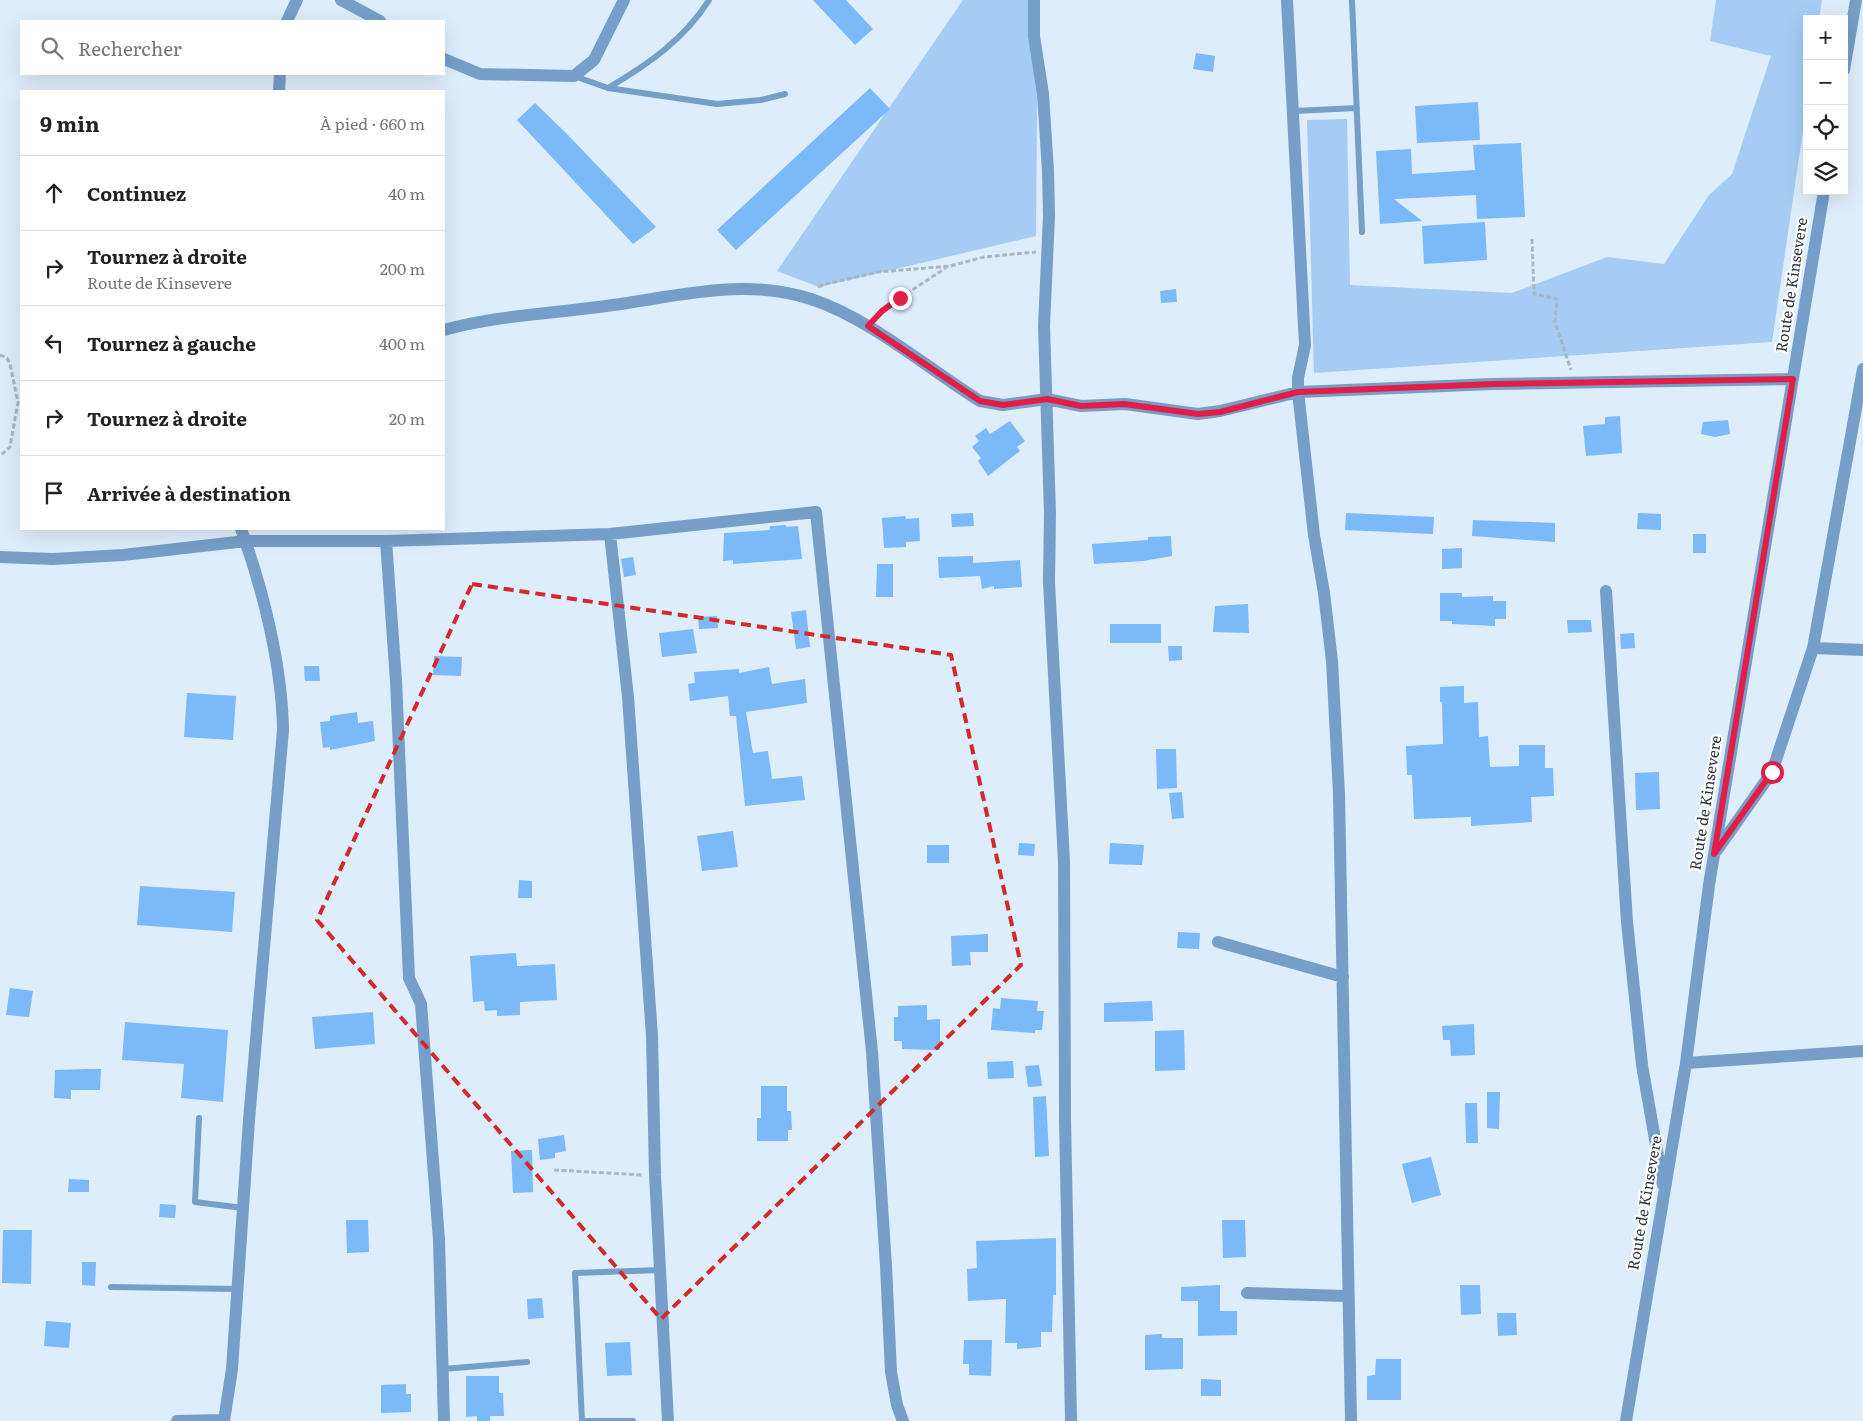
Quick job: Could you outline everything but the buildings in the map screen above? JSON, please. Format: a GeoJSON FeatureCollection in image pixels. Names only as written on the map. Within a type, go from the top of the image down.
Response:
{"type":"FeatureCollection","features":[{"type":"Feature","properties":{"kind":"street"},"geometry":{"type":"LineString","coordinates":[[287,20],[297,0]]}},
{"type":"Feature","properties":{"kind":"street"},"geometry":{"type":"LineString","coordinates":[[340,0],[378,20]]}},
{"type":"Feature","properties":{"kind":"street"},"geometry":{"type":"LineString","coordinates":[[445,59],[480,74],[574,76],[594,60],[624,0]]}},
{"type":"Feature","properties":{"kind":"street"},"geometry":{"type":"LineString","coordinates":[[1034,0],[1034,36],[1043,94],[1048,171],[1049,216],[1044,326],[1047,399],[1049,582],[1064,861],[1065,1118],[1071,1421]]}},
{"type":"Feature","properties":{"kind":"street"},"geometry":{"type":"LineString","coordinates":[[1286,0],[1294,111],[1305,345],[1298,378],[1298,392],[1314,535],[1324,593],[1332,661],[1339,794],[1347,1296],[1351,1421]]}},
{"type":"Feature","properties":{"kind":"street"},"geometry":{"type":"LineString","coordinates":[[1846,60],[1856,0]]}},
{"type":"Feature","properties":{"kind":"street"},"geometry":{"type":"LineString","coordinates":[[279,90],[280,75]]}},
{"type":"Feature","properties":{"kind":"street","name":"Route de Kinsevere"},"geometry":{"type":"LineString","coordinates":[[1626,1421],[1686,1063],[1714,854],[1823,195]]}},
{"type":"Feature","properties":{"kind":"street"},"geometry":{"type":"LineString","coordinates":[[445,330],[499,318],[748,288],[812,299],[868,326],[980,401],[1003,405],[1047,399],[1081,406],[1132,405],[1198,414],[1220,412],[1298,392],[1577,382],[1793,379]]}},
{"type":"Feature","properties":{"kind":"street"},"geometry":{"type":"LineString","coordinates":[[1714,854],[1772,772],[1813,648],[1863,369]]}},
{"type":"Feature","properties":{"kind":"street"},"geometry":{"type":"LineString","coordinates":[[0,557],[53,559],[123,555],[246,541],[386,541],[610,534],[816,512],[872,1052],[891,1372],[897,1405],[903,1421]]}},
{"type":"Feature","properties":{"kind":"street"},"geometry":{"type":"LineString","coordinates":[[177,1421],[224,1420],[232,1369],[243,1208],[283,730],[282,699],[270,634],[246,541],[241,530]]}},
{"type":"Feature","properties":{"kind":"street"},"geometry":{"type":"LineString","coordinates":[[610,534],[628,697],[652,1036],[655,1175],[668,1421]]}},
{"type":"Feature","properties":{"kind":"street"},"geometry":{"type":"LineString","coordinates":[[386,541],[396,681],[409,978],[421,1010],[440,1240],[444,1421]]}},
{"type":"Feature","properties":{"kind":"street"},"geometry":{"type":"LineString","coordinates":[[1606,591],[1629,941],[1642,1065],[1664,1190]]}},
{"type":"Feature","properties":{"kind":"street"},"geometry":{"type":"LineString","coordinates":[[1813,648],[1863,650]]}},
{"type":"Feature","properties":{"kind":"street"},"geometry":{"type":"LineString","coordinates":[[1218,942],[1343,977]]}},
{"type":"Feature","properties":{"kind":"street"},"geometry":{"type":"LineString","coordinates":[[1686,1063],[1863,1051]]}},
{"type":"Feature","properties":{"kind":"street"},"geometry":{"type":"LineString","coordinates":[[1247,1293],[1347,1296]]}},
{"type":"Feature","properties":{"kind":"lane"},"geometry":{"type":"LineString","coordinates":[[608,88],[636,72],[669,47],[687,29],[709,0]]}},
{"type":"Feature","properties":{"kind":"lane"},"geometry":{"type":"LineString","coordinates":[[1352,0],[1362,232]]}},
{"type":"Feature","properties":{"kind":"lane"},"geometry":{"type":"LineString","coordinates":[[574,76],[608,88],[717,104],[761,100],[785,94]]}},
{"type":"Feature","properties":{"kind":"lane"},"geometry":{"type":"LineString","coordinates":[[1294,111],[1357,108]]}},
{"type":"Feature","properties":{"kind":"lane"},"geometry":{"type":"LineString","coordinates":[[199,1118],[196,1202],[243,1208]]}},
{"type":"Feature","properties":{"kind":"lane"},"geometry":{"type":"LineString","coordinates":[[633,1421],[582,1420],[575,1272],[661,1270]]}},
{"type":"Feature","properties":{"kind":"lane"},"geometry":{"type":"LineString","coordinates":[[110,1287],[237,1290]]}},
{"type":"Feature","properties":{"kind":"lane"},"geometry":{"type":"LineString","coordinates":[[442,1369],[527,1362]]}},
{"type":"Feature","properties":{"kind":"path"},"geometry":{"type":"LineString","coordinates":[[1532,239],[1534,294],[1557,299],[1555,322],[1568,362],[1577,382]]}},
{"type":"Feature","properties":{"kind":"path"},"geometry":{"type":"LineString","coordinates":[[803,297],[826,284],[858,276],[950,266],[984,257],[1047,251]]}},
{"type":"Feature","properties":{"kind":"path"},"geometry":{"type":"LineString","coordinates":[[868,326],[882,311],[950,266]]}},
{"type":"Feature","properties":{"kind":"path"},"geometry":{"type":"LineString","coordinates":[[0,355],[7,358],[10,364],[18,402],[10,447],[0,456]]}},
{"type":"Feature","properties":{"kind":"path"},"geometry":{"type":"LineString","coordinates":[[554,1170],[655,1175]]}},
{"type":"Feature","properties":{"kind":"highlighted area"},"geometry":{"type":"Polygon","coordinates":[[[472,584],[951,655],[1021,965],[661,1319],[317,920],[472,584]]]}},
{"type":"Feature","properties":{"kind":"shaded area"},"geometry":{"type":"Polygon","coordinates":[[[963,0],[1038,0],[1036,236],[819,287],[777,271],[963,0]]]}},
{"type":"Feature","properties":{"kind":"shaded area"},"geometry":{"type":"Polygon","coordinates":[[[1716,0],[1822,0],[1820,15],[1803,15],[1803,130],[1772,342],[1314,373],[1307,120],[1347,119],[1350,285],[1512,293],[1607,257],[1664,264],[1709,195],[1732,174],[1771,56],[1710,41],[1716,0]]]}},
{"type":"Feature","properties":{"kind":"route"},"geometry":{"type":"LineString","coordinates":[[900,298],[882,311],[868,326],[980,401],[1003,405],[1047,399],[1081,406],[1124,404],[1198,414],[1220,412],[1298,392],[1494,384],[1755,378],[1793,379],[1714,854],[1772,772]]}}]}
